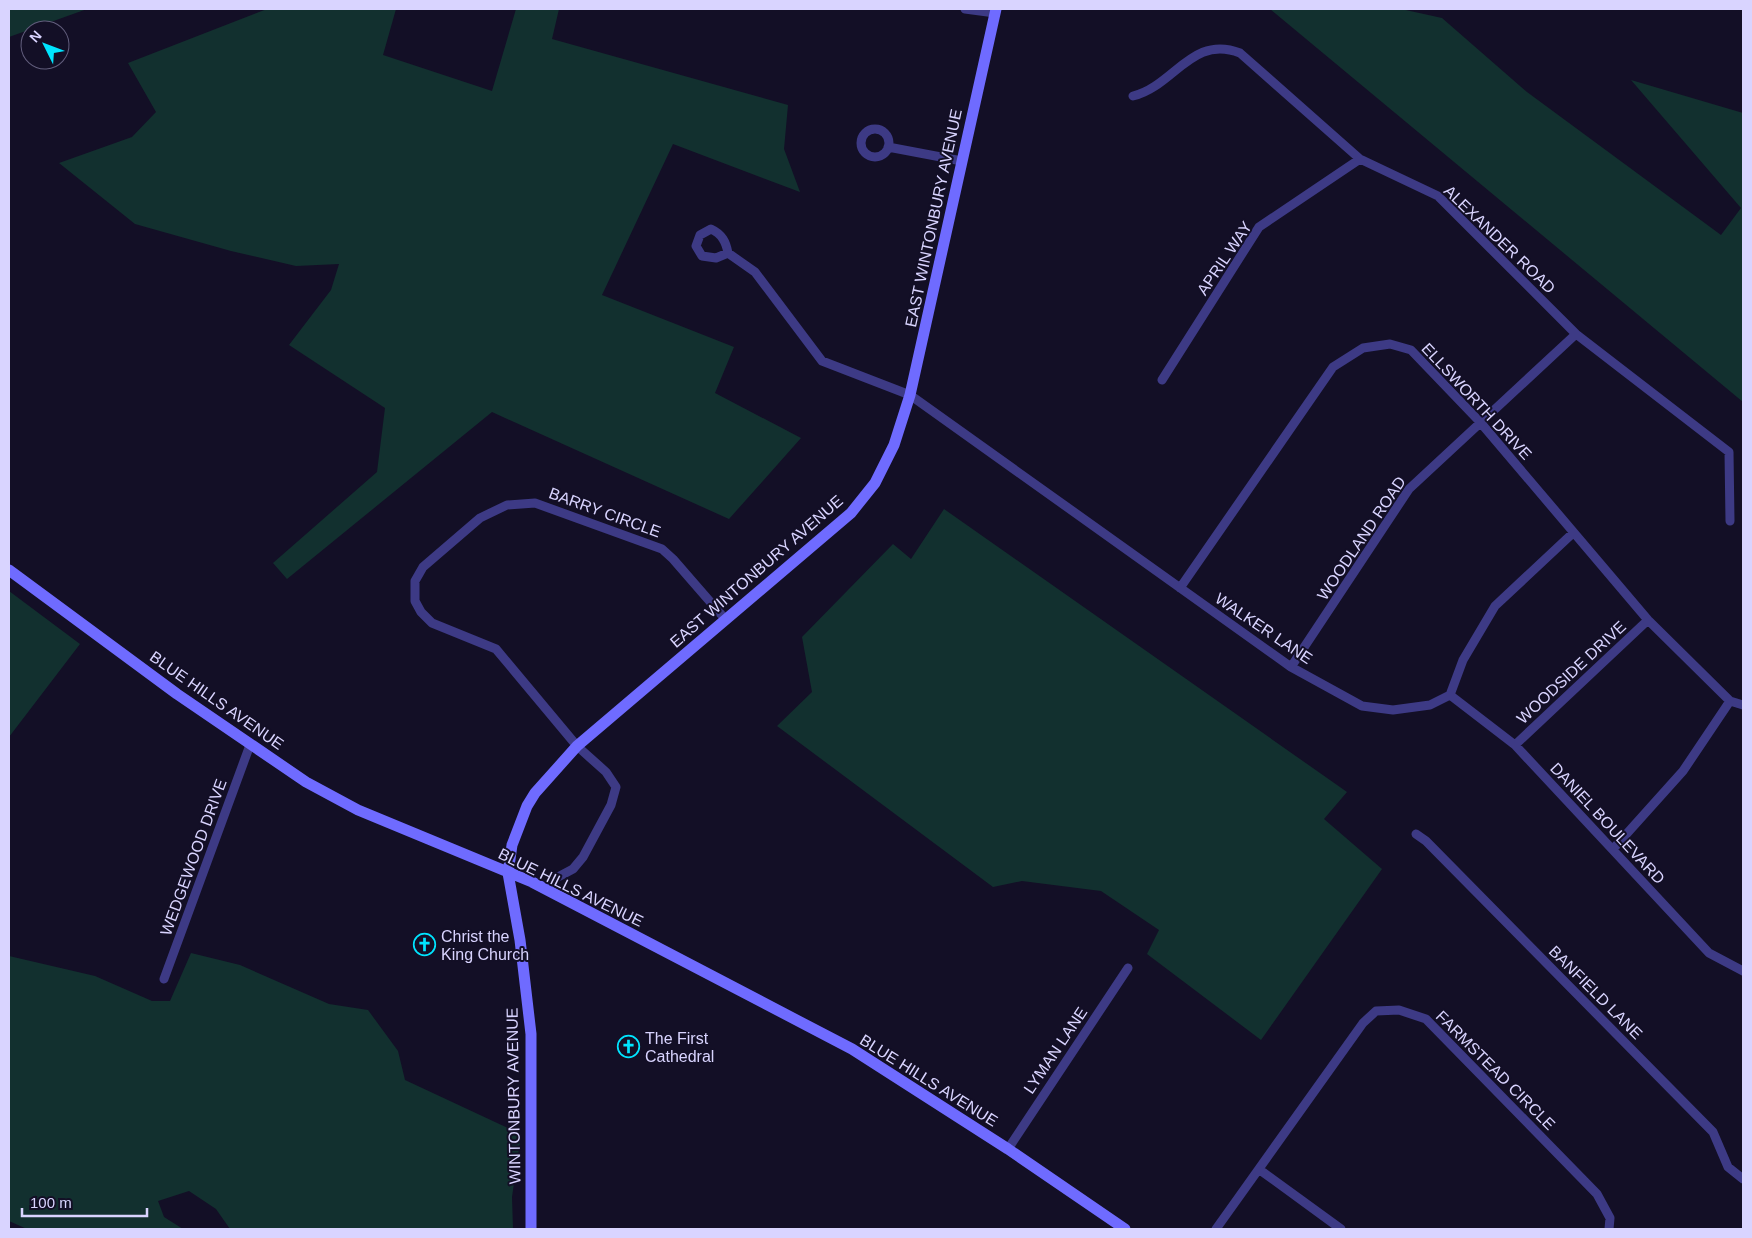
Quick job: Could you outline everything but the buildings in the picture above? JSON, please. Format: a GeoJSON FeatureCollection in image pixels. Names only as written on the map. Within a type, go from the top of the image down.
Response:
{"type":"FeatureCollection","features":[{"type":"Feature","properties":{"kind":"main road","name":"EAST WINTONBURY AVENUE"},"geometry":{"type":"LineString","coordinates":[[508,873],[512,845],[534,793],[577,746],[851,513],[875,482],[894,445],[910,395],[995,11]]}},
{"type":"Feature","properties":{"kind":"main road","name":"BLUE HILLS AVENUE"},"geometry":{"type":"LineString","coordinates":[[9,570],[250,745],[306,782],[358,810],[545,889],[852,1049],[1008,1149],[1125,1229]]}},
{"type":"Feature","properties":{"kind":"main road","name":"WINTONBURY AVENUE"},"geometry":{"type":"LineString","coordinates":[[508,873],[520,940],[531,1034],[531,1229]]}},
{"type":"Feature","properties":{"kind":"street"},"geometry":{"type":"LineString","coordinates":[[966,9],[995,11]]}},
{"type":"Feature","properties":{"kind":"street","name":"ALEXANDER ROAD"},"geometry":{"type":"LineString","coordinates":[[1133,96],[1146,93],[1200,53],[1214,48],[1228,48],[1240,53],[1360,159],[1438,196],[1576,334],[1729,452],[1730,521]]}},
{"type":"Feature","properties":{"kind":"street"},"geometry":{"type":"LineString","coordinates":[[888,147],[962,161]]}},
{"type":"Feature","properties":{"kind":"street","name":"APRIL WAY"},"geometry":{"type":"LineString","coordinates":[[1162,380],[1259,227],[1360,159]]}},
{"type":"Feature","properties":{"kind":"street","name":"WALKER LANE"},"geometry":{"type":"LineString","coordinates":[[728,253],[755,272],[822,361],[910,395],[1292,667],[1362,706],[1393,710],[1430,705],[1450,694]]}},
{"type":"Feature","properties":{"kind":"street","name":"WOODLAND ROAD"},"geometry":{"type":"LineString","coordinates":[[1292,667],[1409,489],[1576,334]]}},
{"type":"Feature","properties":{"kind":"street","name":"ELLSWORTH DRIVE"},"geometry":{"type":"LineString","coordinates":[[1180,588],[1333,368],[1363,348],[1390,344],[1411,350],[1480,422],[1648,620],[1730,701],[1743,705]]}},
{"type":"Feature","properties":{"kind":"street","name":"BARRY CIRCLE"},"geometry":{"type":"LineString","coordinates":[[545,889],[573,869],[582,857],[615,794],[616,787],[611,778],[577,746],[494,647],[435,625],[425,617],[416,604],[414,586],[423,567],[480,518],[507,505],[535,503],[652,544],[673,559],[726,620]]}},
{"type":"Feature","properties":{"kind":"street"},"geometry":{"type":"LineString","coordinates":[[1450,694],[1463,660],[1495,606],[1574,533]]}},
{"type":"Feature","properties":{"kind":"street","name":"WOODSIDE DRIVE"},"geometry":{"type":"LineString","coordinates":[[1515,745],[1648,620]]}},
{"type":"Feature","properties":{"kind":"street","name":"DANIEL BOULEVARD"},"geometry":{"type":"LineString","coordinates":[[1450,694],[1515,745],[1709,953],[1743,970]]}},
{"type":"Feature","properties":{"kind":"street"},"geometry":{"type":"LineString","coordinates":[[1613,850],[1683,771],[1730,701]]}},
{"type":"Feature","properties":{"kind":"street","name":"WEDGEWOOD DRIVE"},"geometry":{"type":"LineString","coordinates":[[164,979],[250,745]]}},
{"type":"Feature","properties":{"kind":"street","name":"BANFIELD LANE"},"geometry":{"type":"LineString","coordinates":[[1416,834],[1426,841],[1713,1132],[1728,1166],[1743,1179]]}},
{"type":"Feature","properties":{"kind":"street","name":"LYMAN LANE"},"geometry":{"type":"LineString","coordinates":[[1008,1149],[1128,968]]}},
{"type":"Feature","properties":{"kind":"street","name":"FARMSTEAD CIRCLE"},"geometry":{"type":"LineString","coordinates":[[1216,1229],[1260,1170],[1363,1023],[1376,1011],[1399,1010],[1426,1019],[1597,1194],[1610,1218],[1609,1229]]}},
{"type":"Feature","properties":{"kind":"street"},"geometry":{"type":"LineString","coordinates":[[1260,1170],[1341,1229]]}},
{"type":"Feature","properties":{"kind":"green space"},"geometry":{"type":"Polygon","coordinates":[[[9,9],[87,9],[56,20],[20,20],[20,33],[9,37],[9,9]]]}},
{"type":"Feature","properties":{"kind":"green space"},"geometry":{"type":"Polygon","coordinates":[[[267,9],[396,9],[383,55],[492,91],[516,9],[559,9],[552,39],[788,105],[784,149],[800,192],[673,144],[602,295],[734,347],[715,393],[801,438],[729,519],[492,412],[287,579],[273,563],[377,472],[385,408],[289,345],[331,290],[339,264],[296,266],[231,251],[135,224],[59,163],[132,137],[156,112],[128,63],[267,9]]]}},
{"type":"Feature","properties":{"kind":"green space"},"geometry":{"type":"Polygon","coordinates":[[[1270,9],[1401,9],[1442,18],[1527,92],[1721,235],[1741,208],[1631,80],[1743,113],[1743,402],[1270,9]]]}},
{"type":"Feature","properties":{"kind":"green space"},"geometry":{"type":"Polygon","coordinates":[[[944,509],[1347,792],[1324,819],[1382,869],[1261,1040],[1147,954],[1159,930],[1101,891],[1022,881],[993,887],[777,726],[812,692],[802,637],[893,544],[911,559],[944,509]]]}},
{"type":"Feature","properties":{"kind":"green space"},"geometry":{"type":"Polygon","coordinates":[[[9,591],[80,644],[9,737],[9,591]]]}},
{"type":"Feature","properties":{"kind":"green space"},"geometry":{"type":"Polygon","coordinates":[[[191,953],[240,965],[329,1004],[368,1010],[398,1051],[405,1080],[521,1134],[512,1197],[513,1229],[230,1229],[216,1209],[189,1191],[158,1201],[164,1217],[183,1229],[27,1229],[9,1221],[9,956],[95,976],[152,1001],[170,1001],[191,953]]]}},
{"type":"Feature","properties":{"kind":"place","name":"Christ the King Church"},"geometry":{"type":"Point","coordinates":[425,945]}},
{"type":"Feature","properties":{"kind":"place","name":"The First Cathedral"},"geometry":{"type":"Point","coordinates":[629,1047]}}]}
